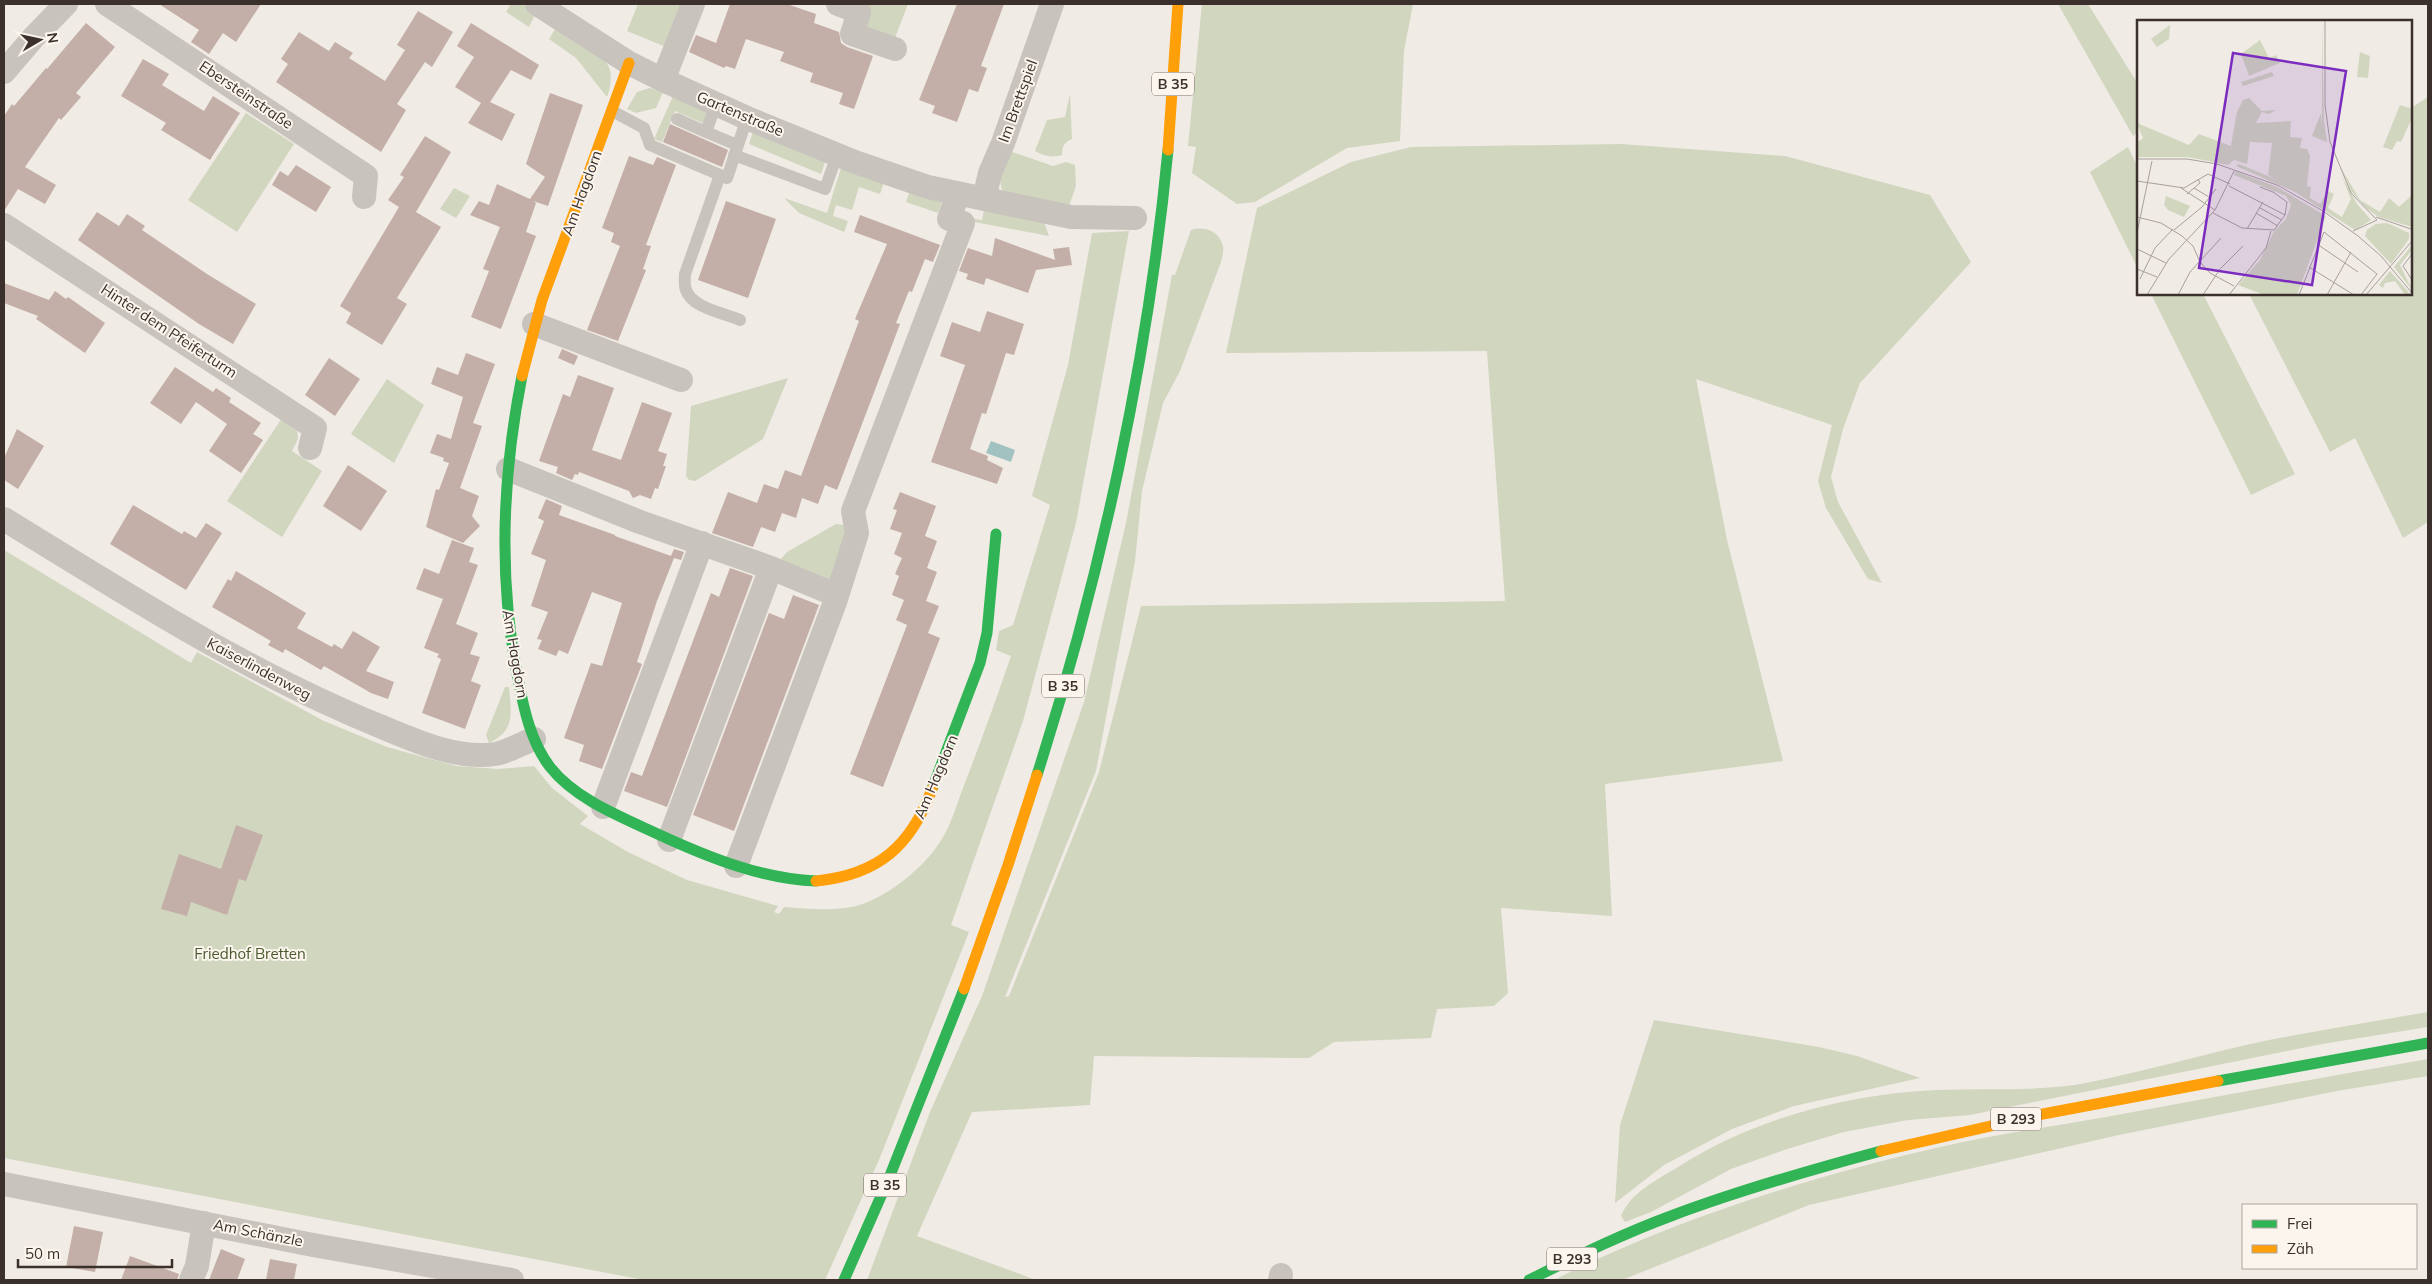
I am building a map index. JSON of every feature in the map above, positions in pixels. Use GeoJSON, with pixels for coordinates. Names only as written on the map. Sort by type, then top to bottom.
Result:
{"type":"FeatureCollection","features":[{"type":"Feature","properties":{"kind":"main road","name":"B 35"},"geometry":{"type":"LineString","coordinates":[[844,1280],[926,1090],[992,915],[1054,721],[1108,517],[1146,330],[1155,268],[1167,165],[1178,4]]}},
{"type":"Feature","properties":{"kind":"main road","name":"Am Hagdorn"},"geometry":{"type":"LineString","coordinates":[[629,63],[534,324],[515,411],[508,469],[504,577],[509,635],[522,700],[534,739],[549,766],[569,787],[602,807],[702,855],[736,866],[793,880],[828,881],[855,874],[876,864],[894,852],[911,833],[922,816],[980,663],[987,633],[996,534]]}},
{"type":"Feature","properties":{"kind":"main road","name":"B 293"},"geometry":{"type":"LineString","coordinates":[[1529,1280],[1616,1239],[1724,1197],[1872,1152],[2025,1117],[2428,1043]]}},
{"type":"Feature","properties":{"kind":"street"},"geometry":{"type":"LineString","coordinates":[[4,72],[66,4]]}},
{"type":"Feature","properties":{"kind":"street","name":"Ebersteinstraße"},"geometry":{"type":"LineString","coordinates":[[107,4],[366,176],[364,197]]}},
{"type":"Feature","properties":{"kind":"street","name":"Gartenstraße"},"geometry":{"type":"LineString","coordinates":[[537,4],[629,63],[747,118],[837,155],[928,186],[984,199],[1071,217],[1135,218]]}},
{"type":"Feature","properties":{"kind":"street"},"geometry":{"type":"LineString","coordinates":[[663,80],[693,4]]}},
{"type":"Feature","properties":{"kind":"street"},"geometry":{"type":"LineString","coordinates":[[838,4],[859,12],[852,34],[896,49]]}},
{"type":"Feature","properties":{"kind":"street","name":"Im Brettspiel"},"geometry":{"type":"LineString","coordinates":[[984,199],[990,173],[1003,143],[1052,4]]}},
{"type":"Feature","properties":{"kind":"street"},"geometry":{"type":"LineString","coordinates":[[736,866],[836,595],[856,533],[853,511],[962,223],[949,219],[958,193]]}},
{"type":"Feature","properties":{"kind":"street","name":"Hinter dem Pfeiferturm"},"geometry":{"type":"LineString","coordinates":[[4,224],[315,428],[310,448]]}},
{"type":"Feature","properties":{"kind":"street"},"geometry":{"type":"LineString","coordinates":[[534,324],[681,380]]}},
{"type":"Feature","properties":{"kind":"street"},"geometry":{"type":"LineString","coordinates":[[508,469],[640,522],[771,568],[836,595]]}},
{"type":"Feature","properties":{"kind":"street","name":"Kaiserlindenweg"},"geometry":{"type":"LineString","coordinates":[[4,519],[182,629],[331,707],[408,737],[457,752],[496,754],[534,739]]}},
{"type":"Feature","properties":{"kind":"street"},"geometry":{"type":"LineString","coordinates":[[602,807],[702,543]]}},
{"type":"Feature","properties":{"kind":"street"},"geometry":{"type":"LineString","coordinates":[[669,840],[771,568]]}},
{"type":"Feature","properties":{"kind":"street","name":"Am Schänzle"},"geometry":{"type":"LineString","coordinates":[[4,1184],[204,1222],[464,1276],[512,1280]]}},
{"type":"Feature","properties":{"kind":"street"},"geometry":{"type":"LineString","coordinates":[[191,1280],[197,1266],[204,1222]]}},
{"type":"Feature","properties":{"kind":"lane"},"geometry":{"type":"LineString","coordinates":[[706,132],[716,104]]}},
{"type":"Feature","properties":{"kind":"lane"},"geometry":{"type":"LineString","coordinates":[[612,111],[644,128],[650,145],[727,178],[747,118]]}},
{"type":"Feature","properties":{"kind":"lane"},"geometry":{"type":"LineString","coordinates":[[677,119],[706,132],[736,150],[825,189],[837,155]]}},
{"type":"Feature","properties":{"kind":"lane"},"geometry":{"type":"LineString","coordinates":[[720,175],[685,274],[685,289],[691,298],[701,305],[740,320]]}},
{"type":"Feature","properties":{"kind":"green space"},"geometry":{"type":"Polygon","coordinates":[[[511,4],[522,4],[536,13],[529,27],[506,12],[511,4]]]}},
{"type":"Feature","properties":{"kind":"green space"},"geometry":{"type":"Polygon","coordinates":[[[638,4],[688,4],[671,49],[627,31],[638,4]]]}},
{"type":"Feature","properties":{"kind":"green space"},"geometry":{"type":"Polygon","coordinates":[[[867,4],[908,4],[893,43],[858,30],[867,4]]]}},
{"type":"Feature","properties":{"kind":"green space"},"geometry":{"type":"Polygon","coordinates":[[[1202,4],[1413,4],[1404,51],[1400,141],[1347,148],[1255,202],[1237,204],[1192,173],[1196,147],[1188,146],[1202,4]]]}},
{"type":"Feature","properties":{"kind":"green space"},"geometry":{"type":"Polygon","coordinates":[[[2058,4],[2088,4],[2137,82],[2137,133],[2133,136],[2058,4]]]}},
{"type":"Feature","properties":{"kind":"green space"},"geometry":{"type":"Polygon","coordinates":[[[557,26],[595,52],[607,64],[611,77],[607,97],[576,58],[549,39],[557,26]]]}},
{"type":"Feature","properties":{"kind":"green space"},"geometry":{"type":"Polygon","coordinates":[[[650,88],[663,92],[656,108],[636,113],[627,109],[637,92],[650,88]]]}},
{"type":"Feature","properties":{"kind":"green space"},"geometry":{"type":"Polygon","coordinates":[[[1070,94],[1072,139],[1064,145],[1062,155],[1048,156],[1035,151],[1047,120],[1065,117],[1070,94]]]}},
{"type":"Feature","properties":{"kind":"green space"},"geometry":{"type":"Polygon","coordinates":[[[673,96],[709,112],[705,124],[675,111],[662,142],[654,139],[673,96]]]}},
{"type":"Feature","properties":{"kind":"green space"},"geometry":{"type":"Polygon","coordinates":[[[2428,97],[2428,522],[2403,538],[2355,438],[2330,452],[2250,295],[2412,295],[2412,107],[2428,97]]]}},
{"type":"Feature","properties":{"kind":"green space"},"geometry":{"type":"Polygon","coordinates":[[[246,113],[294,144],[237,232],[188,200],[246,113]]]}},
{"type":"Feature","properties":{"kind":"green space"},"geometry":{"type":"Polygon","coordinates":[[[753,132],[825,162],[821,174],[749,144],[753,132]]]}},
{"type":"Feature","properties":{"kind":"green space"},"geometry":{"type":"Polygon","coordinates":[[[1621,144],[1785,156],[1930,195],[1971,262],[1860,383],[1843,429],[1831,477],[1838,502],[1882,583],[1868,579],[1826,508],[1818,481],[1832,425],[1696,379],[1727,540],[1783,761],[1605,784],[1612,916],[1501,908],[1508,993],[1494,1006],[1437,1009],[1431,1038],[1334,1042],[1309,1058],[1094,1056],[1090,1105],[972,1112],[917,1236],[1036,1280],[867,1280],[930,1112],[982,996],[1084,702],[1126,523],[1172,275],[1175,275],[1191,230],[1210,230],[1218,236],[1223,246],[1222,259],[1180,371],[1163,403],[1142,491],[1135,561],[1096,771],[1005,997],[1009,996],[1099,772],[1141,606],[1505,601],[1487,351],[1226,353],[1257,208],[1351,162],[1411,147],[1621,144]]]}},
{"type":"Feature","properties":{"kind":"green space"},"geometry":{"type":"Polygon","coordinates":[[[2128,147],[2137,166],[2137,267],[2090,172],[2128,147]]]}},
{"type":"Feature","properties":{"kind":"green space"},"geometry":{"type":"Polygon","coordinates":[[[1012,152],[1053,166],[1066,162],[1075,165],[1076,186],[1069,206],[1017,196],[1002,190],[999,177],[1005,155],[1012,152]]]}},
{"type":"Feature","properties":{"kind":"green space"},"geometry":{"type":"Polygon","coordinates":[[[841,168],[884,182],[880,194],[859,187],[852,210],[836,205],[833,216],[848,221],[844,232],[799,213],[784,198],[827,213],[841,168]]]}},
{"type":"Feature","properties":{"kind":"green space"},"geometry":{"type":"Polygon","coordinates":[[[454,188],[470,196],[456,218],[440,209],[454,188]]]}},
{"type":"Feature","properties":{"kind":"green space"},"geometry":{"type":"Polygon","coordinates":[[[910,190],[942,201],[938,213],[906,202],[910,190]]]}},
{"type":"Feature","properties":{"kind":"green space"},"geometry":{"type":"Polygon","coordinates":[[[984,210],[1044,222],[1049,236],[969,221],[969,218],[982,220],[984,210]]]}},
{"type":"Feature","properties":{"kind":"green space","name":"Friedhof Bretten"},"geometry":{"type":"Polygon","coordinates":[[[1129,231],[1076,523],[1023,721],[951,925],[969,932],[879,1160],[825,1280],[644,1280],[4,1158],[4,550],[191,663],[197,652],[324,721],[387,747],[456,766],[498,769],[534,766],[552,788],[588,816],[580,824],[628,852],[687,880],[778,906],[774,912],[779,914],[784,907],[826,909],[852,907],[878,897],[916,870],[936,848],[952,819],[1011,656],[996,650],[999,631],[1013,625],[1050,505],[1032,496],[1068,365],[1092,233],[1129,231]]]}},
{"type":"Feature","properties":{"kind":"green space"},"geometry":{"type":"Polygon","coordinates":[[[2151,295],[2204,295],[2295,474],[2251,495],[2151,295]]]}},
{"type":"Feature","properties":{"kind":"green space"},"geometry":{"type":"Polygon","coordinates":[[[788,378],[763,439],[695,481],[689,480],[686,476],[691,406],[788,378]]]}},
{"type":"Feature","properties":{"kind":"green space"},"geometry":{"type":"Polygon","coordinates":[[[387,379],[424,405],[394,463],[351,434],[387,379]]]}},
{"type":"Feature","properties":{"kind":"green space"},"geometry":{"type":"Polygon","coordinates":[[[282,418],[297,429],[298,439],[292,451],[322,471],[282,537],[227,501],[282,418]]]}},
{"type":"Feature","properties":{"kind":"green space"},"geometry":{"type":"Polygon","coordinates":[[[836,524],[845,525],[850,535],[834,581],[826,585],[780,560],[787,552],[836,524]]]}},
{"type":"Feature","properties":{"kind":"green space"},"geometry":{"type":"Polygon","coordinates":[[[505,687],[509,687],[510,720],[504,732],[489,743],[486,735],[505,687]]]}},
{"type":"Feature","properties":{"kind":"green space"},"geometry":{"type":"Polygon","coordinates":[[[2428,1012],[2428,1027],[2322,1044],[1970,1115],[1908,1120],[1844,1132],[1787,1149],[1731,1169],[1651,1212],[1625,1222],[1621,1216],[1631,1200],[1645,1187],[1707,1150],[1770,1122],[1836,1103],[1903,1092],[2031,1089],[2068,1086],[2132,1073],[2269,1040],[2428,1012]]]}},
{"type":"Feature","properties":{"kind":"green space"},"geometry":{"type":"Polygon","coordinates":[[[1654,1020],[1819,1047],[1857,1056],[1920,1078],[1794,1106],[1732,1129],[1664,1165],[1615,1203],[1620,1125],[1654,1020]]]}},
{"type":"Feature","properties":{"kind":"green space"},"geometry":{"type":"Polygon","coordinates":[[[2428,1059],[2428,1076],[2337,1091],[2119,1135],[1809,1205],[1622,1280],[1554,1280],[1692,1220],[1790,1187],[1888,1160],[1999,1135],[2428,1059]]]}},
{"type":"Feature","properties":{"kind":"water"},"geometry":{"type":"Polygon","coordinates":[[[991,441],[1015,450],[1011,462],[986,453],[991,441]]]}},
{"type":"Feature","properties":{"kind":"building"},"geometry":{"type":"Polygon","coordinates":[[[159,4],[261,4],[236,42],[223,33],[209,54],[191,42],[199,30],[159,4]]]}},
{"type":"Feature","properties":{"kind":"building"},"geometry":{"type":"Polygon","coordinates":[[[730,4],[787,4],[816,14],[814,23],[839,32],[841,43],[873,56],[854,109],[839,104],[843,93],[810,82],[813,73],[780,61],[784,52],[746,39],[735,69],[726,66],[724,68],[689,52],[696,35],[716,43],[730,4]]]}},
{"type":"Feature","properties":{"kind":"building"},"geometry":{"type":"Polygon","coordinates":[[[957,4],[1004,4],[981,66],[987,68],[978,92],[969,89],[957,122],[932,113],[935,106],[919,100],[957,4]]]}},
{"type":"Feature","properties":{"kind":"building"},"geometry":{"type":"Polygon","coordinates":[[[418,11],[453,32],[432,67],[425,62],[397,104],[406,110],[381,152],[276,82],[288,64],[281,59],[299,32],[329,51],[335,42],[353,53],[349,58],[385,81],[405,50],[397,45],[418,11]]]}},
{"type":"Feature","properties":{"kind":"building"},"geometry":{"type":"Polygon","coordinates":[[[86,23],[115,47],[76,93],[81,97],[61,120],[59,118],[25,167],[56,185],[45,204],[18,189],[4,211],[4,116],[12,104],[14,106],[86,23]]]}},
{"type":"Feature","properties":{"kind":"building"},"geometry":{"type":"Polygon","coordinates":[[[471,23],[539,65],[531,80],[511,70],[490,102],[515,114],[502,141],[468,123],[481,103],[455,87],[474,57],[457,46],[471,23]]]}},
{"type":"Feature","properties":{"kind":"building"},"geometry":{"type":"Polygon","coordinates":[[[143,59],[169,74],[162,85],[204,111],[213,96],[240,113],[210,160],[161,130],[166,123],[121,96],[143,59]]]}},
{"type":"Feature","properties":{"kind":"building"},"geometry":{"type":"Polygon","coordinates":[[[550,93],[583,105],[548,206],[533,201],[536,203],[526,232],[536,236],[501,329],[471,317],[489,271],[483,269],[500,227],[470,215],[479,201],[489,205],[497,184],[530,199],[545,177],[526,164],[550,93]]]}},
{"type":"Feature","properties":{"kind":"building"},"geometry":{"type":"Polygon","coordinates":[[[670,124],[728,150],[722,167],[663,142],[670,124]]]}},
{"type":"Feature","properties":{"kind":"building"},"geometry":{"type":"Polygon","coordinates":[[[425,136],[451,152],[416,212],[441,227],[397,298],[407,304],[382,345],[346,323],[351,313],[340,306],[399,207],[388,200],[404,177],[400,175],[425,136]]]}},
{"type":"Feature","properties":{"kind":"building"},"geometry":{"type":"Polygon","coordinates":[[[629,156],[653,165],[657,157],[676,165],[646,245],[651,246],[643,269],[646,270],[618,341],[587,330],[620,246],[611,242],[614,233],[602,228],[629,156]]]}},
{"type":"Feature","properties":{"kind":"building"},"geometry":{"type":"Polygon","coordinates":[[[296,165],[331,187],[316,212],[272,185],[280,171],[288,176],[296,165]]]}},
{"type":"Feature","properties":{"kind":"building"},"geometry":{"type":"Polygon","coordinates":[[[726,201],[776,219],[748,298],[698,280],[726,201]]]}},
{"type":"Feature","properties":{"kind":"building"},"geometry":{"type":"Polygon","coordinates":[[[97,212],[119,226],[127,214],[145,226],[142,230],[207,274],[256,304],[233,344],[199,324],[78,240],[97,212]]]}},
{"type":"Feature","properties":{"kind":"building"},"geometry":{"type":"Polygon","coordinates":[[[860,215],[940,245],[933,262],[925,259],[912,292],[909,291],[896,323],[900,324],[837,490],[825,485],[818,504],[802,498],[796,518],[782,513],[775,532],[761,527],[753,547],[712,533],[728,492],[757,503],[764,484],[778,489],[785,470],[801,476],[859,321],[855,319],[887,244],[854,232],[860,215]]]}},
{"type":"Feature","properties":{"kind":"building"},"geometry":{"type":"Polygon","coordinates":[[[995,238],[1055,260],[1053,249],[1069,247],[1072,265],[1036,270],[1028,293],[986,278],[984,285],[966,279],[968,274],[959,271],[968,248],[992,256],[995,238]]]}},
{"type":"Feature","properties":{"kind":"building"},"geometry":{"type":"Polygon","coordinates":[[[4,283],[49,300],[55,291],[66,299],[68,297],[105,323],[85,353],[36,319],[38,316],[4,303],[4,283]]]}},
{"type":"Feature","properties":{"kind":"building"},"geometry":{"type":"Polygon","coordinates":[[[987,311],[1024,324],[1014,355],[1006,353],[986,414],[982,413],[970,449],[988,456],[987,460],[1003,468],[997,484],[931,462],[965,365],[940,356],[952,322],[980,332],[987,311]]]}},
{"type":"Feature","properties":{"kind":"building"},"geometry":{"type":"Polygon","coordinates":[[[562,349],[578,356],[574,365],[558,358],[562,349]]]}},
{"type":"Feature","properties":{"kind":"building"},"geometry":{"type":"Polygon","coordinates":[[[466,353],[495,364],[473,423],[482,426],[460,488],[479,496],[472,516],[480,526],[463,543],[426,527],[436,489],[439,490],[449,463],[443,461],[444,458],[430,453],[437,434],[451,439],[463,397],[431,384],[437,367],[458,375],[466,353]]]}},
{"type":"Feature","properties":{"kind":"building"},"geometry":{"type":"Polygon","coordinates":[[[329,358],[360,379],[335,416],[305,395],[329,358]]]}},
{"type":"Feature","properties":{"kind":"building"},"geometry":{"type":"Polygon","coordinates":[[[175,367],[213,392],[216,388],[231,398],[229,402],[261,423],[253,434],[263,440],[241,473],[209,451],[227,424],[196,402],[181,424],[150,403],[175,367]]]}},
{"type":"Feature","properties":{"kind":"building"},"geometry":{"type":"Polygon","coordinates":[[[578,375],[614,388],[592,450],[621,460],[642,402],[672,413],[658,451],[667,454],[663,466],[666,466],[658,489],[655,488],[651,499],[640,495],[633,498],[629,491],[579,472],[578,475],[575,474],[572,480],[556,473],[558,467],[539,461],[563,394],[570,397],[578,375]]]}},
{"type":"Feature","properties":{"kind":"building"},"geometry":{"type":"Polygon","coordinates":[[[17,429],[44,446],[18,489],[4,480],[4,458],[17,429]]]}},
{"type":"Feature","properties":{"kind":"building"},"geometry":{"type":"Polygon","coordinates":[[[348,465],[387,491],[361,531],[323,506],[348,465]]]}},
{"type":"Feature","properties":{"kind":"building"},"geometry":{"type":"Polygon","coordinates":[[[900,492],[936,506],[925,536],[937,541],[927,568],[937,572],[926,601],[939,606],[928,633],[940,638],[883,787],[850,774],[907,625],[896,620],[904,600],[892,595],[899,576],[895,574],[902,558],[894,554],[902,533],[890,529],[897,510],[893,509],[900,492]]]}},
{"type":"Feature","properties":{"kind":"building"},"geometry":{"type":"Polygon","coordinates":[[[546,499],[562,506],[559,515],[671,556],[674,549],[684,552],[681,560],[674,558],[657,601],[637,662],[642,664],[602,769],[579,761],[584,745],[564,738],[591,663],[602,666],[622,603],[592,592],[568,654],[559,650],[556,656],[538,649],[542,640],[537,639],[548,612],[531,606],[546,560],[531,554],[544,521],[538,518],[546,499]]]}},
{"type":"Feature","properties":{"kind":"building"},"geometry":{"type":"Polygon","coordinates":[[[133,505],[182,534],[184,531],[196,538],[206,523],[222,533],[186,590],[110,544],[133,505]]]}},
{"type":"Feature","properties":{"kind":"building"},"geometry":{"type":"Polygon","coordinates":[[[452,540],[474,548],[469,562],[478,565],[456,624],[478,633],[470,654],[480,657],[471,681],[481,685],[465,729],[422,713],[441,659],[437,657],[439,654],[424,648],[443,599],[416,589],[424,568],[439,574],[452,540]]]}},
{"type":"Feature","properties":{"kind":"building"},"geometry":{"type":"Polygon","coordinates":[[[730,568],[753,576],[667,807],[624,791],[631,772],[642,776],[711,593],[719,597],[730,568]]]}},
{"type":"Feature","properties":{"kind":"building"},"geometry":{"type":"Polygon","coordinates":[[[236,571],[306,613],[297,628],[332,647],[334,644],[342,649],[353,631],[380,647],[366,671],[394,682],[388,699],[371,693],[324,666],[321,670],[285,649],[283,653],[268,645],[271,641],[212,607],[228,579],[231,581],[236,571]]]}},
{"type":"Feature","properties":{"kind":"building"},"geometry":{"type":"Polygon","coordinates":[[[793,595],[819,605],[734,831],[693,815],[769,613],[784,619],[793,595]]]}},
{"type":"Feature","properties":{"kind":"building"},"geometry":{"type":"Polygon","coordinates":[[[236,825],[263,835],[246,881],[239,879],[227,915],[191,902],[187,916],[161,909],[179,854],[221,869],[236,825]]]}},
{"type":"Feature","properties":{"kind":"building"},"geometry":{"type":"Polygon","coordinates":[[[74,1226],[103,1232],[95,1272],[66,1267],[74,1226]]]}},
{"type":"Feature","properties":{"kind":"building"},"geometry":{"type":"Polygon","coordinates":[[[221,1249],[245,1259],[237,1280],[209,1280],[221,1249]]]}},
{"type":"Feature","properties":{"kind":"building"},"geometry":{"type":"Polygon","coordinates":[[[130,1256],[179,1274],[177,1280],[121,1280],[130,1256]]]}},
{"type":"Feature","properties":{"kind":"building"},"geometry":{"type":"Polygon","coordinates":[[[270,1259],[297,1264],[294,1280],[266,1280],[270,1259]]]}},
{"type":"Feature","properties":{"kind":"traffic: fast"},"geometry":{"type":"LineString","coordinates":[[1037,775],[1082,622],[1119,466],[1148,308],[1168,150]]}},
{"type":"Feature","properties":{"kind":"traffic: fast"},"geometry":{"type":"LineString","coordinates":[[522,376],[515,414],[507,490],[505,528],[507,603],[520,691],[529,725],[543,757],[561,779],[587,799],[662,836],[699,852],[757,872],[816,881]]}},
{"type":"Feature","properties":{"kind":"traffic: fast"},"geometry":{"type":"LineString","coordinates":[[932,789],[980,663],[987,633],[996,534]]}},
{"type":"Feature","properties":{"kind":"traffic: fast"},"geometry":{"type":"LineString","coordinates":[[844,1280],[889,1178],[964,989]]}},
{"type":"Feature","properties":{"kind":"traffic: fast"},"geometry":{"type":"LineString","coordinates":[[2218,1081],[2428,1043]]}},
{"type":"Feature","properties":{"kind":"traffic: fast"},"geometry":{"type":"LineString","coordinates":[[1529,1280],[1617,1238],[1671,1216],[1775,1181],[1881,1151]]}},
{"type":"Feature","properties":{"kind":"traffic: slow"},"geometry":{"type":"LineString","coordinates":[[1168,150],[1178,4]]}},
{"type":"Feature","properties":{"kind":"traffic: slow"},"geometry":{"type":"LineString","coordinates":[[522,376],[542,300],[629,63]]}},
{"type":"Feature","properties":{"kind":"traffic: slow"},"geometry":{"type":"LineString","coordinates":[[964,989],[1008,865],[1037,775]]}},
{"type":"Feature","properties":{"kind":"traffic: slow"},"geometry":{"type":"LineString","coordinates":[[816,881],[838,878],[857,872],[889,854],[914,827],[932,789]]}},
{"type":"Feature","properties":{"kind":"traffic: slow"},"geometry":{"type":"LineString","coordinates":[[1881,1151],[2043,1114],[2218,1081]]}}]}
